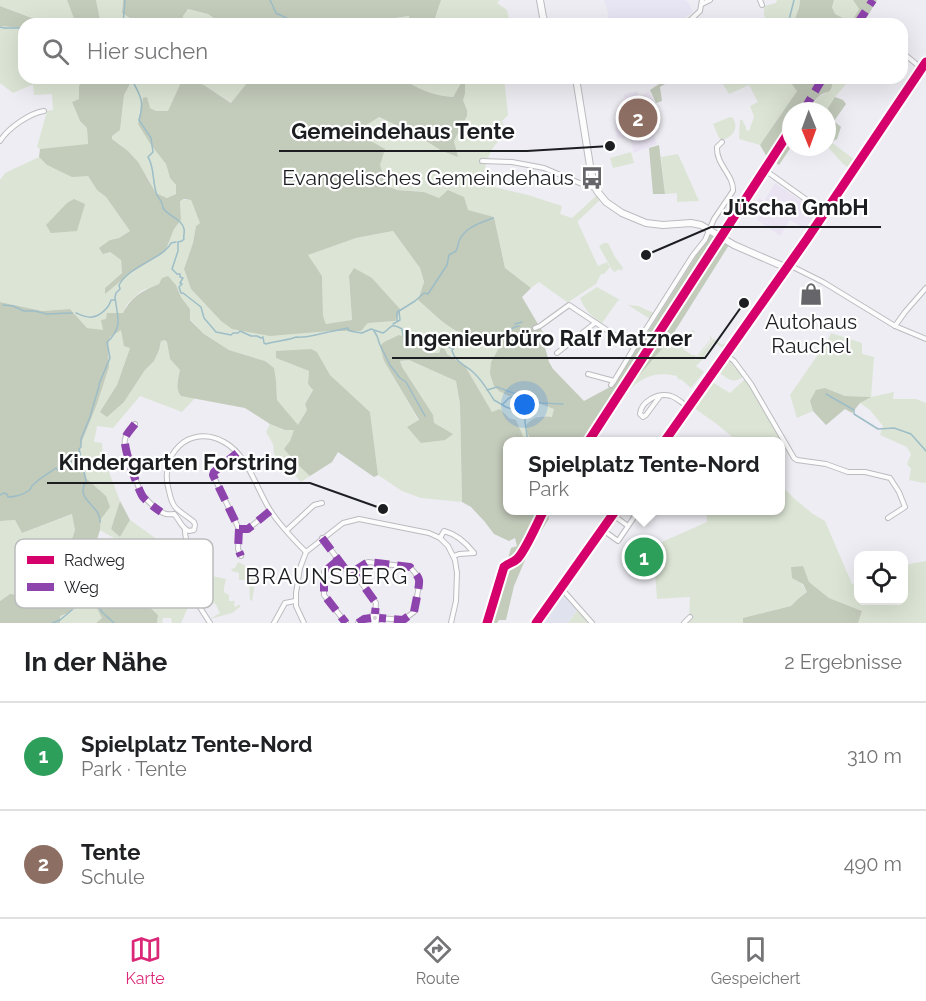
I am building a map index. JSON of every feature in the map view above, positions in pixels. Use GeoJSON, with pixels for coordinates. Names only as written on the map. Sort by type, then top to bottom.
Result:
{"type":"FeatureCollection","features":[{"type":"Feature","properties":{"kind":"main road"},"geometry":{"type":"LineString","coordinates":[[667,437],[825,213],[924,65]]}},
{"type":"Feature","properties":{"kind":"main road"},"geometry":{"type":"LineString","coordinates":[[536,623],[613,515]]}},
{"type":"Feature","properties":{"kind":"street"},"geometry":{"type":"LineString","coordinates":[[540,0],[544,18]]}},
{"type":"Feature","properties":{"kind":"street"},"geometry":{"type":"LineString","coordinates":[[692,18],[699,12],[702,2],[710,0]]}},
{"type":"Feature","properties":{"kind":"street"},"geometry":{"type":"LineString","coordinates":[[908,56],[924,65]]}},
{"type":"Feature","properties":{"kind":"street"},"geometry":{"type":"LineString","coordinates":[[577,84],[591,172],[601,197],[612,207],[642,222],[657,225],[691,223],[711,230],[731,243],[773,263],[778,269],[786,268],[823,282],[895,326],[926,339]]}},
{"type":"Feature","properties":{"kind":"street"},"geometry":{"type":"LineString","coordinates":[[1,138],[21,121],[39,111],[44,111]]}},
{"type":"Feature","properties":{"kind":"street"},"geometry":{"type":"LineString","coordinates":[[588,374],[613,383],[693,255],[705,240],[714,219],[732,194],[734,188],[718,156],[717,147],[722,142]]}},
{"type":"Feature","properties":{"kind":"street"},"geometry":{"type":"LineString","coordinates":[[482,161],[512,162],[544,168],[596,188]]}},
{"type":"Feature","properties":{"kind":"street"},"geometry":{"type":"LineString","coordinates":[[769,173],[825,213]]}},
{"type":"Feature","properties":{"kind":"street"},"geometry":{"type":"LineString","coordinates":[[895,326],[904,312],[926,288]]}},
{"type":"Feature","properties":{"kind":"street"},"geometry":{"type":"LineString","coordinates":[[535,328],[569,305],[634,348]]}},
{"type":"Feature","properties":{"kind":"street"},"geometry":{"type":"LineString","coordinates":[[557,352],[595,323]]}},
{"type":"Feature","properties":{"kind":"street"},"geometry":{"type":"LineString","coordinates":[[725,355],[734,361],[751,384],[782,437]]}},
{"type":"Feature","properties":{"kind":"street"},"geometry":{"type":"LineString","coordinates":[[660,396],[643,417],[640,411],[653,397],[660,396],[669,395],[688,407]]}},
{"type":"Feature","properties":{"kind":"street"},"geometry":{"type":"LineString","coordinates":[[135,424],[124,440],[140,493],[145,500],[161,512],[174,514],[179,518],[185,530],[186,539]]}},
{"type":"Feature","properties":{"kind":"street"},"geometry":{"type":"LineString","coordinates":[[174,514],[175,507],[168,489],[166,473],[170,458],[178,446],[194,438],[206,437],[225,442],[237,453],[248,469],[270,510],[306,552]]}},
{"type":"Feature","properties":{"kind":"street"},"geometry":{"type":"LineString","coordinates":[[785,443],[797,460],[826,464],[848,472],[865,472],[890,478],[905,507],[888,518]]}},
{"type":"Feature","properties":{"kind":"street"},"geometry":{"type":"LineString","coordinates":[[237,453],[213,475],[239,529],[238,549],[241,556]]}},
{"type":"Feature","properties":{"kind":"street"},"geometry":{"type":"LineString","coordinates":[[287,530],[314,505],[322,503]]}},
{"type":"Feature","properties":{"kind":"street"},"geometry":{"type":"LineString","coordinates":[[175,507],[195,523],[193,531],[185,530]]}},
{"type":"Feature","properties":{"kind":"street"},"geometry":{"type":"LineString","coordinates":[[239,529],[248,529],[270,510]]}},
{"type":"Feature","properties":{"kind":"street"},"geometry":{"type":"LineString","coordinates":[[616,515],[628,526]]}},
{"type":"Feature","properties":{"kind":"street"},"geometry":{"type":"LineString","coordinates":[[608,533],[618,540],[636,515]]}},
{"type":"Feature","properties":{"kind":"street"},"geometry":{"type":"LineString","coordinates":[[304,623],[295,601],[298,577],[306,552],[343,523],[358,519],[435,535],[448,546],[454,556],[457,573],[454,614],[451,623]]}},
{"type":"Feature","properties":{"kind":"street"},"geometry":{"type":"LineString","coordinates":[[440,538],[444,531],[450,532],[470,547],[474,553],[454,556]]}},
{"type":"Feature","properties":{"kind":"street"},"geometry":{"type":"LineString","coordinates":[[322,538],[346,570],[354,571],[368,562],[385,563],[410,567],[419,578],[414,612],[403,620],[372,615],[371,618],[358,623]]}},
{"type":"Feature","properties":{"kind":"street"},"geometry":{"type":"LineString","coordinates":[[338,560],[324,572],[324,595],[346,623]]}},
{"type":"Feature","properties":{"kind":"street"},"geometry":{"type":"LineString","coordinates":[[354,571],[376,603],[378,621],[375,623],[371,618]]}},
{"type":"Feature","properties":{"kind":"street"},"geometry":{"type":"LineString","coordinates":[[561,588],[592,623]]}},
{"type":"Feature","properties":{"kind":"street"},"geometry":{"type":"LineString","coordinates":[[274,623],[285,603],[295,601]]}},
{"type":"Feature","properties":{"kind":"street"},"geometry":{"type":"LineString","coordinates":[[200,608],[210,623]]}},
{"type":"Feature","properties":{"kind":"street"},"geometry":{"type":"LineString","coordinates":[[684,623],[690,617]]}},
{"type":"Feature","properties":{"kind":"shaded area"},"geometry":{"type":"Polygon","coordinates":[[[604,0],[685,0],[689,3],[692,12],[684,18],[608,18],[604,0]]]}},
{"type":"Feature","properties":{"kind":"shaded area"},"geometry":{"type":"Polygon","coordinates":[[[637,91],[640,98],[649,91],[658,110],[646,113],[657,144],[634,153],[630,138],[617,138],[615,127],[628,124],[624,94],[637,91]]]}},
{"type":"Feature","properties":{"kind":"shaded area"},"geometry":{"type":"Polygon","coordinates":[[[775,183],[817,212],[806,230],[790,220],[780,236],[757,220],[764,209],[756,203],[759,198],[764,201],[775,183]]]}},
{"type":"Feature","properties":{"kind":"shaded area"},"geometry":{"type":"Polygon","coordinates":[[[563,593],[577,610],[568,623],[542,623],[563,593]]]}},
{"type":"Feature","properties":{"kind":"green space"},"geometry":{"type":"Polygon","coordinates":[[[0,0],[67,0],[74,18],[32,18],[0,6],[0,0]]]}},
{"type":"Feature","properties":{"kind":"green space"},"geometry":{"type":"Polygon","coordinates":[[[67,0],[96,0],[100,18],[74,18],[67,0]]]}},
{"type":"Feature","properties":{"kind":"green space"},"geometry":{"type":"Polygon","coordinates":[[[96,0],[123,0],[122,13],[130,18],[100,18],[96,0]]]}},
{"type":"Feature","properties":{"kind":"green space"},"geometry":{"type":"Polygon","coordinates":[[[123,0],[441,0],[435,18],[409,18],[409,16],[396,18],[214,18],[208,14],[188,9],[183,18],[130,18],[122,13],[123,0]]]}},
{"type":"Feature","properties":{"kind":"green space"},"geometry":{"type":"Polygon","coordinates":[[[441,0],[500,0],[497,3],[507,10],[509,18],[435,18],[441,0]]]}},
{"type":"Feature","properties":{"kind":"green space"},"geometry":{"type":"Polygon","coordinates":[[[777,0],[800,0],[795,18],[765,18],[764,6],[776,3],[777,0]]]}},
{"type":"Feature","properties":{"kind":"green space"},"geometry":{"type":"Polygon","coordinates":[[[800,0],[834,0],[832,7],[835,14],[843,18],[795,18],[800,0]]]}},
{"type":"Feature","properties":{"kind":"green space"},"geometry":{"type":"Polygon","coordinates":[[[834,0],[853,0],[859,9],[854,18],[843,18],[835,14],[832,7],[834,0]]]}},
{"type":"Feature","properties":{"kind":"green space"},"geometry":{"type":"Polygon","coordinates":[[[853,0],[877,0],[866,18],[854,18],[859,9],[853,0]]]}},
{"type":"Feature","properties":{"kind":"green space"},"geometry":{"type":"Polygon","coordinates":[[[0,6],[32,18],[18,18],[18,28],[0,26],[0,6]]]}},
{"type":"Feature","properties":{"kind":"green space"},"geometry":{"type":"Polygon","coordinates":[[[188,9],[208,14],[214,18],[183,18],[188,9]]]}},
{"type":"Feature","properties":{"kind":"green space"},"geometry":{"type":"Polygon","coordinates":[[[0,26],[18,28],[18,84],[80,84],[79,99],[72,102],[80,121],[87,128],[88,145],[40,149],[37,147],[47,111],[53,110],[52,94],[34,95],[33,85],[13,93],[0,83],[0,26]]]}},
{"type":"Feature","properties":{"kind":"green space"},"geometry":{"type":"Polygon","coordinates":[[[80,84],[130,84],[124,95],[120,130],[112,136],[112,139],[138,162],[156,193],[167,198],[176,194],[176,185],[170,178],[166,164],[138,124],[143,98],[147,97],[150,108],[156,111],[168,111],[180,84],[204,85],[231,103],[246,84],[411,84],[425,91],[453,97],[461,84],[465,84],[463,100],[467,116],[454,141],[458,157],[442,151],[418,136],[379,117],[365,126],[363,131],[369,140],[385,149],[380,165],[387,186],[397,190],[424,192],[439,198],[448,190],[464,197],[468,210],[494,217],[505,268],[531,288],[522,297],[545,336],[543,340],[549,362],[584,401],[610,387],[617,380],[710,234],[729,245],[668,342],[624,393],[593,437],[529,437],[525,427],[537,418],[552,417],[554,409],[521,397],[509,396],[494,386],[490,374],[491,362],[500,346],[496,335],[472,336],[456,331],[418,300],[424,282],[420,268],[393,231],[356,238],[308,255],[322,276],[323,316],[326,324],[352,320],[349,276],[354,268],[372,278],[401,310],[395,321],[368,323],[361,331],[270,336],[232,329],[221,321],[191,289],[184,269],[196,226],[200,223],[191,200],[180,201],[181,220],[174,229],[165,252],[129,274],[105,294],[105,288],[122,273],[121,260],[110,252],[103,254],[99,248],[130,231],[88,176],[72,177],[47,165],[39,157],[40,149],[88,144],[87,128],[80,121],[72,102],[79,99],[80,84]]]}},
{"type":"Feature","properties":{"kind":"green space"},"geometry":{"type":"Polygon","coordinates":[[[130,84],[246,84],[232,103],[204,85],[168,111],[156,111],[149,108],[147,97],[151,145],[166,164],[170,178],[176,185],[176,194],[167,198],[156,193],[128,151],[112,139],[112,136],[120,129],[124,95],[130,84]]]}},
{"type":"Feature","properties":{"kind":"green space"},"geometry":{"type":"Polygon","coordinates":[[[411,84],[461,84],[453,97],[425,91],[411,84]]]}},
{"type":"Feature","properties":{"kind":"green space"},"geometry":{"type":"Polygon","coordinates":[[[465,84],[505,84],[508,115],[502,121],[504,127],[508,126],[510,133],[493,148],[481,184],[562,206],[560,214],[572,218],[597,195],[600,200],[578,223],[598,266],[607,262],[610,267],[604,274],[601,274],[596,284],[567,303],[539,282],[531,288],[505,268],[494,217],[467,210],[424,192],[397,190],[387,186],[369,140],[363,131],[365,126],[378,117],[458,157],[454,141],[467,116],[463,100],[465,84]]]}},
{"type":"Feature","properties":{"kind":"green space"},"geometry":{"type":"Polygon","coordinates":[[[659,84],[665,84],[660,87],[662,101],[656,103],[650,90],[659,84]]]}},
{"type":"Feature","properties":{"kind":"green space"},"geometry":{"type":"Polygon","coordinates":[[[723,84],[792,84],[797,91],[789,102],[782,102],[782,113],[760,145],[739,139],[740,120],[749,131],[754,117],[750,106],[758,102],[749,85],[729,94],[723,84]]]}},
{"type":"Feature","properties":{"kind":"green space"},"geometry":{"type":"Polygon","coordinates":[[[792,84],[832,84],[830,90],[821,94],[814,102],[789,102],[797,91],[792,84]]]}},
{"type":"Feature","properties":{"kind":"green space"},"geometry":{"type":"Polygon","coordinates":[[[831,84],[846,84],[832,102],[815,102],[818,97],[828,92],[831,84]]]}},
{"type":"Feature","properties":{"kind":"green space"},"geometry":{"type":"Polygon","coordinates":[[[835,97],[846,104],[836,118],[836,102],[832,102],[835,97]]]}},
{"type":"Feature","properties":{"kind":"green space"},"geometry":{"type":"Polygon","coordinates":[[[782,113],[782,156],[785,156],[779,165],[767,157],[760,145],[782,113]]]}},
{"type":"Feature","properties":{"kind":"green space"},"geometry":{"type":"Polygon","coordinates":[[[730,117],[735,122],[735,129],[732,135],[722,140],[713,124],[730,117]]]}},
{"type":"Feature","properties":{"kind":"green space"},"geometry":{"type":"Polygon","coordinates":[[[836,123],[841,127],[836,140],[836,123]]]}},
{"type":"Feature","properties":{"kind":"green space"},"geometry":{"type":"Polygon","coordinates":[[[659,145],[665,194],[653,194],[649,148],[659,145]]]}},
{"type":"Feature","properties":{"kind":"green space"},"geometry":{"type":"Polygon","coordinates":[[[836,146],[855,160],[849,168],[836,156],[836,146]]]}},
{"type":"Feature","properties":{"kind":"green space"},"geometry":{"type":"Polygon","coordinates":[[[631,152],[634,163],[613,168],[610,158],[631,152]]]}},
{"type":"Feature","properties":{"kind":"green space"},"geometry":{"type":"Polygon","coordinates":[[[678,154],[699,201],[677,202],[677,193],[665,194],[661,157],[678,154]]]}},
{"type":"Feature","properties":{"kind":"green space"},"geometry":{"type":"Polygon","coordinates":[[[39,157],[47,165],[56,169],[88,176],[97,190],[106,197],[130,231],[119,238],[110,240],[110,252],[121,260],[122,273],[105,288],[105,293],[129,274],[165,252],[174,229],[181,220],[180,200],[191,200],[200,223],[196,226],[184,269],[191,289],[221,321],[329,331],[360,331],[368,323],[395,321],[401,310],[372,278],[349,277],[352,321],[326,324],[323,316],[322,276],[307,255],[356,238],[393,231],[420,268],[424,282],[418,300],[456,331],[472,336],[496,335],[500,346],[491,362],[509,396],[521,397],[554,409],[553,417],[539,416],[525,427],[529,437],[523,437],[516,420],[492,412],[465,366],[447,354],[441,344],[439,353],[431,353],[400,335],[391,339],[384,361],[419,421],[407,428],[434,423],[400,361],[409,360],[456,381],[460,404],[462,502],[421,498],[402,491],[378,475],[370,412],[330,375],[317,352],[276,358],[309,371],[308,384],[313,389],[305,404],[307,410],[298,426],[277,400],[276,381],[265,361],[229,350],[204,334],[190,319],[190,309],[176,285],[159,284],[141,291],[104,331],[87,328],[70,309],[42,311],[0,302],[0,180],[5,173],[39,157]]]}},
{"type":"Feature","properties":{"kind":"green space"},"geometry":{"type":"Polygon","coordinates":[[[74,199],[85,204],[77,231],[51,233],[46,225],[67,203],[74,199]]]}},
{"type":"Feature","properties":{"kind":"green space"},"geometry":{"type":"Polygon","coordinates":[[[608,243],[623,268],[621,271],[612,270],[599,246],[608,243]]]}},
{"type":"Feature","properties":{"kind":"green space"},"geometry":{"type":"Polygon","coordinates":[[[168,276],[176,285],[190,309],[190,320],[204,334],[229,350],[265,361],[274,368],[277,400],[298,425],[307,410],[305,404],[313,390],[308,384],[309,371],[276,358],[276,351],[311,349],[317,352],[330,375],[370,412],[378,475],[374,477],[338,452],[332,462],[310,476],[284,449],[294,430],[285,430],[270,424],[245,408],[181,396],[178,387],[180,370],[170,359],[165,340],[161,341],[154,361],[145,370],[124,402],[107,417],[100,412],[117,385],[130,348],[124,346],[121,330],[110,337],[109,367],[80,446],[87,479],[106,496],[110,507],[101,519],[97,539],[72,539],[75,530],[72,514],[22,533],[15,520],[0,521],[0,302],[42,311],[70,309],[87,328],[103,330],[101,320],[106,319],[107,313],[123,313],[130,302],[147,289],[159,284],[162,278],[168,276]]]}},
{"type":"Feature","properties":{"kind":"green space"},"geometry":{"type":"Polygon","coordinates":[[[597,287],[619,299],[602,323],[589,312],[580,298],[597,287]]]}},
{"type":"Feature","properties":{"kind":"green space"},"geometry":{"type":"Polygon","coordinates":[[[624,302],[629,305],[654,313],[650,319],[624,302]]]}},
{"type":"Feature","properties":{"kind":"green space"},"geometry":{"type":"Polygon","coordinates":[[[121,329],[130,348],[117,385],[101,412],[124,402],[145,370],[154,361],[161,341],[165,340],[170,359],[180,370],[177,383],[182,396],[195,398],[182,412],[140,396],[113,428],[97,426],[94,442],[102,443],[103,456],[120,501],[111,529],[120,537],[130,520],[157,539],[114,539],[100,530],[106,496],[87,479],[81,459],[80,446],[109,367],[110,337],[121,329]]]}},
{"type":"Feature","properties":{"kind":"green space"},"geometry":{"type":"Polygon","coordinates":[[[692,330],[695,331],[694,334],[691,333],[682,345],[683,349],[696,357],[710,340],[710,335],[712,339],[695,361],[716,336],[714,339],[722,345],[726,343],[723,348],[714,342],[696,366],[704,372],[691,388],[677,376],[662,374],[643,379],[624,393],[668,342],[672,334],[682,343],[692,330]]]}},
{"type":"Feature","properties":{"kind":"green space"},"geometry":{"type":"Polygon","coordinates":[[[831,333],[862,343],[862,354],[874,357],[871,397],[894,392],[893,399],[916,399],[926,403],[926,482],[909,480],[911,469],[907,464],[911,454],[907,447],[880,435],[883,426],[870,410],[860,403],[869,397],[845,396],[825,388],[810,401],[813,411],[797,418],[790,395],[817,356],[823,351],[831,333]]]}},
{"type":"Feature","properties":{"kind":"green space"},"geometry":{"type":"Polygon","coordinates":[[[399,335],[422,343],[431,353],[439,353],[442,343],[447,354],[465,366],[492,412],[500,409],[509,418],[516,420],[522,433],[523,437],[503,437],[503,515],[548,515],[549,519],[531,546],[514,586],[506,620],[489,623],[511,548],[517,546],[515,538],[509,541],[494,534],[471,507],[462,502],[460,404],[456,381],[409,360],[400,361],[433,415],[434,423],[453,434],[445,440],[421,443],[407,427],[419,420],[384,361],[380,346],[399,335]]]}},
{"type":"Feature","properties":{"kind":"green space"},"geometry":{"type":"Polygon","coordinates":[[[728,360],[744,376],[734,381],[718,372],[728,360]]]}},
{"type":"Feature","properties":{"kind":"green space"},"geometry":{"type":"Polygon","coordinates":[[[745,379],[780,437],[732,437],[694,408],[712,382],[730,393],[745,379]]]}},
{"type":"Feature","properties":{"kind":"green space"},"geometry":{"type":"Polygon","coordinates":[[[825,388],[845,396],[871,397],[860,403],[852,413],[845,409],[826,425],[813,411],[810,401],[816,390],[825,388]]]}},
{"type":"Feature","properties":{"kind":"green space"},"geometry":{"type":"Polygon","coordinates":[[[270,424],[285,430],[295,429],[290,441],[298,465],[310,476],[301,482],[274,454],[273,444],[266,432],[270,424]]]}},
{"type":"Feature","properties":{"kind":"green space"},"geometry":{"type":"Polygon","coordinates":[[[785,490],[813,514],[825,521],[852,584],[854,583],[854,605],[908,605],[908,564],[926,561],[926,623],[858,623],[862,611],[829,598],[809,582],[802,566],[791,567],[807,592],[791,606],[744,618],[743,623],[689,623],[690,597],[657,599],[653,546],[707,522],[705,515],[785,515],[785,490]]]}},
{"type":"Feature","properties":{"kind":"green space"},"geometry":{"type":"Polygon","coordinates":[[[120,501],[130,520],[120,537],[111,529],[120,501]]]}},
{"type":"Feature","properties":{"kind":"green space"},"geometry":{"type":"Polygon","coordinates":[[[73,514],[75,529],[72,539],[15,539],[15,594],[10,594],[0,601],[0,521],[15,520],[22,533],[73,514]]]}},
{"type":"Feature","properties":{"kind":"green space"},"geometry":{"type":"Polygon","coordinates":[[[238,562],[257,572],[252,601],[250,600],[249,577],[247,580],[239,580],[239,573],[231,569],[235,568],[238,562]]]}},
{"type":"Feature","properties":{"kind":"green space"},"geometry":{"type":"Polygon","coordinates":[[[803,566],[809,582],[829,598],[862,611],[858,623],[743,623],[743,618],[791,606],[807,592],[803,584],[792,578],[791,567],[803,566]]]}},
{"type":"Feature","properties":{"kind":"green space"},"geometry":{"type":"Polygon","coordinates":[[[213,576],[226,579],[224,592],[229,595],[229,601],[235,601],[234,605],[236,607],[239,604],[240,607],[232,613],[210,619],[220,613],[215,603],[213,604],[213,576]]]}},
{"type":"Feature","properties":{"kind":"green space"},"geometry":{"type":"Polygon","coordinates":[[[10,594],[15,594],[15,608],[76,608],[60,616],[60,623],[0,623],[0,601],[10,594]]]}},
{"type":"Feature","properties":{"kind":"green space"},"geometry":{"type":"Polygon","coordinates":[[[76,608],[97,608],[102,618],[96,623],[60,623],[60,616],[70,613],[76,608]]]}},
{"type":"Feature","properties":{"kind":"green space"},"geometry":{"type":"Polygon","coordinates":[[[97,608],[150,608],[158,615],[157,623],[96,623],[102,618],[97,608]]]}},
{"type":"Feature","properties":{"kind":"green space"},"geometry":{"type":"Polygon","coordinates":[[[150,608],[188,608],[181,623],[172,623],[171,618],[163,618],[162,623],[157,623],[158,615],[150,608]]]}},
{"type":"Feature","properties":{"kind":"green space"},"geometry":{"type":"Polygon","coordinates":[[[578,609],[588,623],[568,623],[578,609]]]}},
{"type":"Feature","properties":{"kind":"waterway"},"geometry":{"type":"LineString","coordinates":[[124,18],[125,0]]}},
{"type":"Feature","properties":{"kind":"waterway"},"geometry":{"type":"LineString","coordinates":[[270,0],[276,13],[286,18]]}},
{"type":"Feature","properties":{"kind":"waterway"},"geometry":{"type":"LineString","coordinates":[[790,18],[794,0]]}},
{"type":"Feature","properties":{"kind":"waterway"},"geometry":{"type":"LineString","coordinates":[[0,27],[18,28]]}},
{"type":"Feature","properties":{"kind":"waterway"},"geometry":{"type":"LineString","coordinates":[[134,84],[141,103],[139,120],[151,138],[153,152],[148,157],[152,166],[157,195],[163,208],[181,223],[184,229],[184,239],[178,242],[178,251],[172,269],[183,278],[179,287],[181,293],[201,307],[204,318],[216,332],[231,335],[240,331],[251,336],[263,337],[266,344],[348,328],[350,331],[362,333],[371,329],[383,333],[393,326],[402,329],[403,336],[433,348],[442,343],[453,349],[462,343],[473,344],[481,340],[488,341]]}},
{"type":"Feature","properties":{"kind":"waterway"},"geometry":{"type":"LineString","coordinates":[[393,324],[400,320],[399,311],[424,293],[428,294],[447,265],[449,255],[456,251],[465,232],[493,218]]}},
{"type":"Feature","properties":{"kind":"waterway"},"geometry":{"type":"LineString","coordinates":[[100,522],[97,511],[83,493],[86,481],[79,449],[99,384],[110,358],[107,342],[118,326],[116,293],[124,278],[161,253],[171,243],[176,242]]}},
{"type":"Feature","properties":{"kind":"waterway"},"geometry":{"type":"LineString","coordinates":[[76,313],[88,317],[95,316],[106,309],[111,300],[115,300]]}},
{"type":"Feature","properties":{"kind":"waterway"},"geometry":{"type":"LineString","coordinates":[[3,305],[47,314],[72,313]]}},
{"type":"Feature","properties":{"kind":"waterway"},"geometry":{"type":"LineString","coordinates":[[397,321],[398,311]]}},
{"type":"Feature","properties":{"kind":"waterway"},"geometry":{"type":"LineString","coordinates":[[515,324],[522,322]]}},
{"type":"Feature","properties":{"kind":"waterway"},"geometry":{"type":"LineString","coordinates":[[488,340],[500,339],[511,329],[519,326]]}},
{"type":"Feature","properties":{"kind":"waterway"},"geometry":{"type":"LineString","coordinates":[[374,331],[390,365],[406,382],[425,416]]}},
{"type":"Feature","properties":{"kind":"waterway"},"geometry":{"type":"LineString","coordinates":[[453,349],[456,359],[477,376],[494,400],[525,415],[527,437]]}},
{"type":"Feature","properties":{"kind":"waterway"},"geometry":{"type":"LineString","coordinates":[[487,390],[497,387],[541,403],[563,404]]}},
{"type":"Feature","properties":{"kind":"waterway"},"geometry":{"type":"LineString","coordinates":[[826,394],[854,410],[854,414],[878,429],[894,428],[911,434],[926,451]]}},
{"type":"Feature","properties":{"kind":"waterway"},"geometry":{"type":"LineString","coordinates":[[503,404],[509,398],[517,395]]}},
{"type":"Feature","properties":{"kind":"waterway"},"geometry":{"type":"LineString","coordinates":[[0,495],[4,493],[10,497],[24,494],[56,468],[58,470],[80,456]]}},
{"type":"Feature","properties":{"kind":"waterway"},"geometry":{"type":"LineString","coordinates":[[100,608],[114,623]]}},
{"type":"Feature","properties":{"kind":"waterway"},"geometry":{"type":"LineString","coordinates":[[52,623],[60,620],[72,610]]}},
{"type":"Feature","properties":{"kind":"marked path"},"geometry":{"type":"LineString","coordinates":[[861,18],[873,0]]}},
{"type":"Feature","properties":{"kind":"marked path"},"geometry":{"type":"LineString","coordinates":[[808,102],[819,84]]}},
{"type":"Feature","properties":{"kind":"marked path"},"geometry":{"type":"LineString","coordinates":[[135,424],[125,439],[128,459],[143,497],[161,512]]}},
{"type":"Feature","properties":{"kind":"marked path"},"geometry":{"type":"LineString","coordinates":[[237,453],[213,475],[239,529],[248,529],[270,511]]}},
{"type":"Feature","properties":{"kind":"marked path"},"geometry":{"type":"LineString","coordinates":[[239,529],[238,549],[241,556]]}},
{"type":"Feature","properties":{"kind":"marked path"},"geometry":{"type":"LineString","coordinates":[[322,538],[346,570],[354,571],[376,603],[375,614]]}},
{"type":"Feature","properties":{"kind":"marked path"},"geometry":{"type":"LineString","coordinates":[[338,560],[324,572],[324,595],[346,623]]}},
{"type":"Feature","properties":{"kind":"marked path"},"geometry":{"type":"LineString","coordinates":[[354,571],[368,562],[410,567],[418,576],[419,586],[414,612],[403,620],[379,618]]}},
{"type":"Feature","properties":{"kind":"marked path"},"geometry":{"type":"LineString","coordinates":[[358,623],[371,618]]}},
{"type":"Feature","properties":{"kind":"cycle path"},"geometry":{"type":"LineString","coordinates":[[668,437],[807,239],[926,62]]}},
{"type":"Feature","properties":{"kind":"cycle path"},"geometry":{"type":"LineString","coordinates":[[591,437],[782,143]]}},
{"type":"Feature","properties":{"kind":"cycle path"},"geometry":{"type":"LineString","coordinates":[[487,623],[504,567],[520,555],[541,515]]}},
{"type":"Feature","properties":{"kind":"cycle path"},"geometry":{"type":"LineString","coordinates":[[536,623],[612,515]]}},
{"type":"Feature","properties":{"kind":"place","name":"Tente"},"geometry":{"type":"Point","coordinates":[638,118]}},
{"type":"Feature","properties":{"kind":"place","name":"Gemeindehaus Tente"},"geometry":{"type":"Point","coordinates":[610,146]}},
{"type":"Feature","properties":{"kind":"place","name":"Evangelisches Gemeindehaus"},"geometry":{"type":"Point","coordinates":[592,178]}},
{"type":"Feature","properties":{"kind":"place","name":"Jüscha GmbH"},"geometry":{"type":"Point","coordinates":[646,255]}},
{"type":"Feature","properties":{"kind":"place","name":"Autohaus Rauchel"},"geometry":{"type":"Point","coordinates":[811,294]}},
{"type":"Feature","properties":{"kind":"place","name":"Ingenieurbüro Ralf Matzner"},"geometry":{"type":"Point","coordinates":[744,303]}},
{"type":"Feature","properties":{"kind":"place","name":"Kindergarten Forstring"},"geometry":{"type":"Point","coordinates":[383,509]}},
{"type":"Feature","properties":{"kind":"place","name":"Spielplatz Tente-Nord"},"geometry":{"type":"Point","coordinates":[644,557]}},
{"type":"Feature","properties":{"kind":"district","name":"BRAUNSBERG"},"geometry":{"type":"Point","coordinates":[327,576]}}]}
